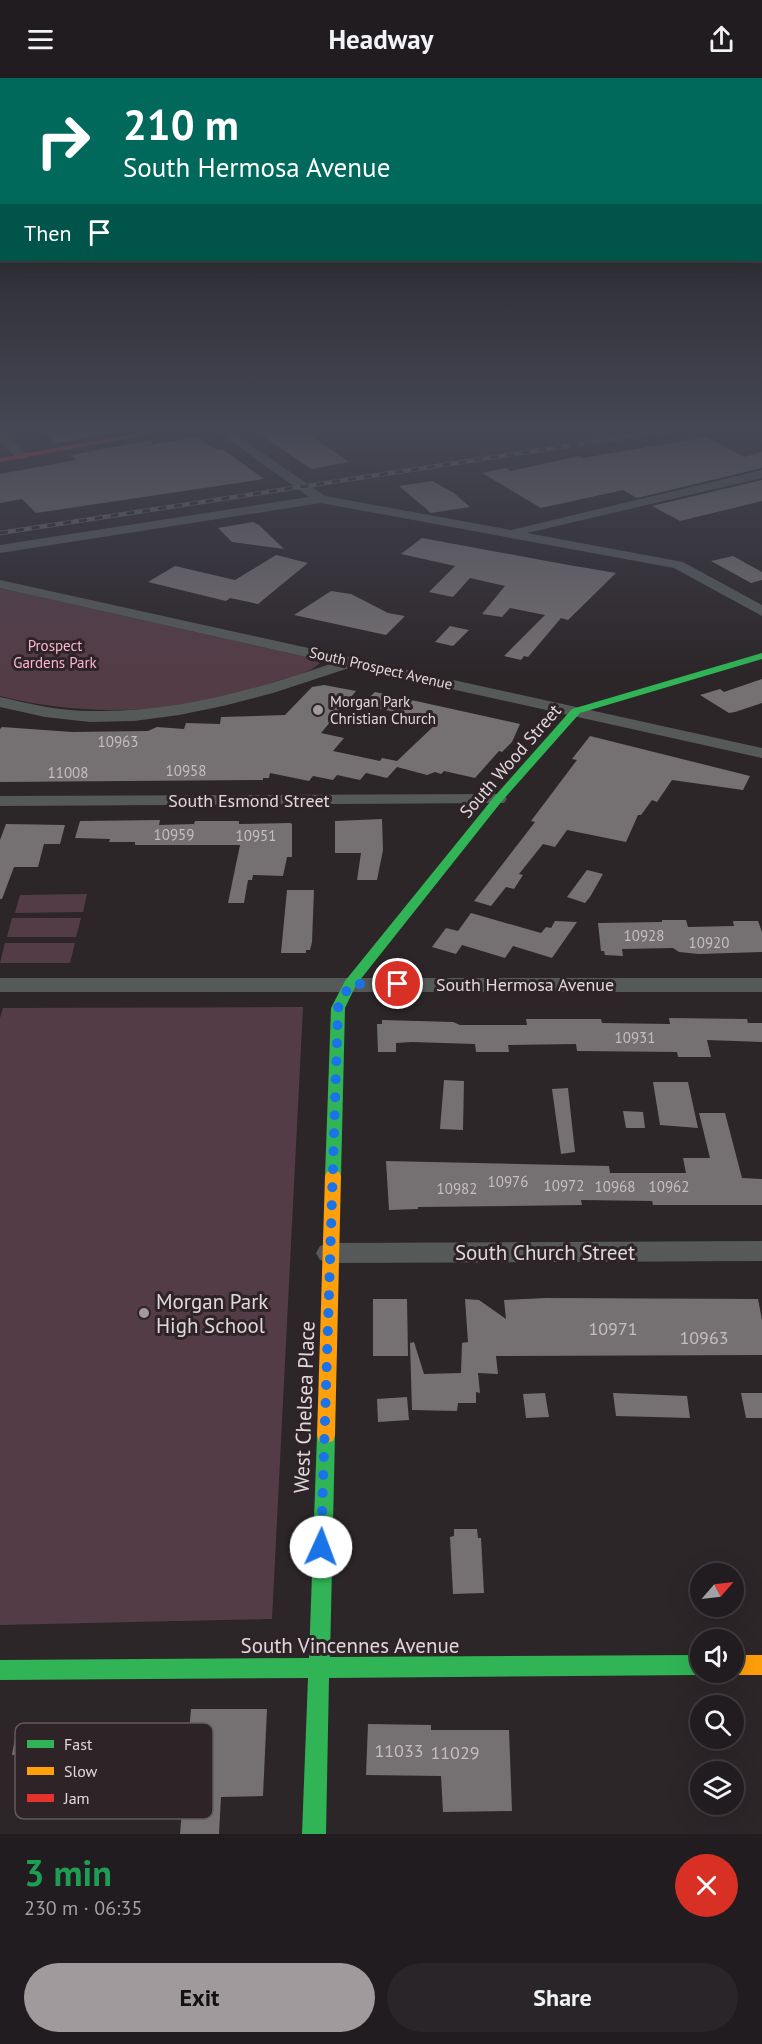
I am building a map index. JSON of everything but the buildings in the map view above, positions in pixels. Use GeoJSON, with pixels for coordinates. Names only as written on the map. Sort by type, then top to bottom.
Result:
{"type":"FeatureCollection","features":[{"type":"Feature","properties":{"kind":"street"},"geometry":{"type":"LineString","coordinates":[[0,549],[244,511]]}},
{"type":"Feature","properties":{"kind":"street"},"geometry":{"type":"LineString","coordinates":[[387,511],[678,564],[762,611]]}},
{"type":"Feature","properties":{"kind":"street"},"geometry":{"type":"LineString","coordinates":[[508,533],[603,511]]}},
{"type":"Feature","properties":{"kind":"street","name":"South Prospect Avenue"},"geometry":{"type":"LineString","coordinates":[[0,584],[762,753]]}},
{"type":"Feature","properties":{"kind":"street","name":"South Wood Street"},"geometry":{"type":"LineString","coordinates":[[350,984],[498,799],[576,711],[762,656]]}},
{"type":"Feature","properties":{"kind":"street"},"geometry":{"type":"LineString","coordinates":[[0,702],[73,715],[142,715],[179,711],[244,698],[353,661]]}},
{"type":"Feature","properties":{"kind":"street","name":"South Esmond Street"},"geometry":{"type":"LineString","coordinates":[[0,801],[498,799]]}},
{"type":"Feature","properties":{"kind":"street","name":"West Chelsea Place"},"geometry":{"type":"LineString","coordinates":[[314,1834],[329,1253],[338,1008],[350,984]]}},
{"type":"Feature","properties":{"kind":"street","name":"South Hermosa Avenue"},"geometry":{"type":"LineString","coordinates":[[0,985],[762,984]]}},
{"type":"Feature","properties":{"kind":"street","name":"South Church Street"},"geometry":{"type":"LineString","coordinates":[[329,1253],[762,1251]]}},
{"type":"Feature","properties":{"kind":"street","name":"South Vincennes Avenue"},"geometry":{"type":"LineString","coordinates":[[0,1670],[318,1665],[690,1665]]}},
{"type":"Feature","properties":{"kind":"street"},"geometry":{"type":"LineString","coordinates":[[744,1665],[762,1665]]}},
{"type":"Feature","properties":{"kind":"green space","name":"Prospect Gardens Park"},"geometry":{"type":"Polygon","coordinates":[[[0,588],[306,657],[320,663],[304,673],[241,692],[173,706],[103,710],[69,708],[0,696],[0,588]]]}},
{"type":"Feature","properties":{"kind":"green space"},"geometry":{"type":"Polygon","coordinates":[[[87,894],[83,912],[15,913],[20,895],[87,894]]]}},
{"type":"Feature","properties":{"kind":"green space"},"geometry":{"type":"Polygon","coordinates":[[[12,918],[81,918],[76,937],[7,937],[12,918]]]}},
{"type":"Feature","properties":{"kind":"green space"},"geometry":{"type":"Polygon","coordinates":[[[5,943],[75,943],[70,963],[0,963],[5,943]]]}},
{"type":"Feature","properties":{"kind":"green space","name":"Morgan Park High School"},"geometry":{"type":"Polygon","coordinates":[[[303,1007],[272,1619],[0,1625],[0,1018],[3,1008],[303,1007]]]}},
{"type":"Feature","properties":{"kind":"railway"},"geometry":{"type":"LineString","coordinates":[[0,533],[144,511]]}},
{"type":"Feature","properties":{"kind":"traffic: fast"},"geometry":{"type":"LineString","coordinates":[[333,1176],[338,1008],[350,984],[498,799],[576,711],[762,656]]}},
{"type":"Feature","properties":{"kind":"traffic: fast"},"geometry":{"type":"LineString","coordinates":[[314,1834],[326,1435]]}},
{"type":"Feature","properties":{"kind":"traffic: fast"},"geometry":{"type":"LineString","coordinates":[[0,1670],[690,1665]]}},
{"type":"Feature","properties":{"kind":"traffic: slow"},"geometry":{"type":"LineString","coordinates":[[326,1435],[333,1176]]}},
{"type":"Feature","properties":{"kind":"traffic: slow"},"geometry":{"type":"LineString","coordinates":[[744,1665],[762,1665]]}},
{"type":"Feature","properties":{"kind":"place","name":"Morgan Park Christian Church"},"geometry":{"type":"Point","coordinates":[318,710]}},
{"type":"Feature","properties":{"kind":"place","name":"Morgan Park High School"},"geometry":{"type":"Point","coordinates":[144,1313]}},
{"type":"Feature","properties":{"kind":"route"},"geometry":{"type":"LineString","coordinates":[[321,1547],[338,1008],[350,984],[398,984]]}}]}
